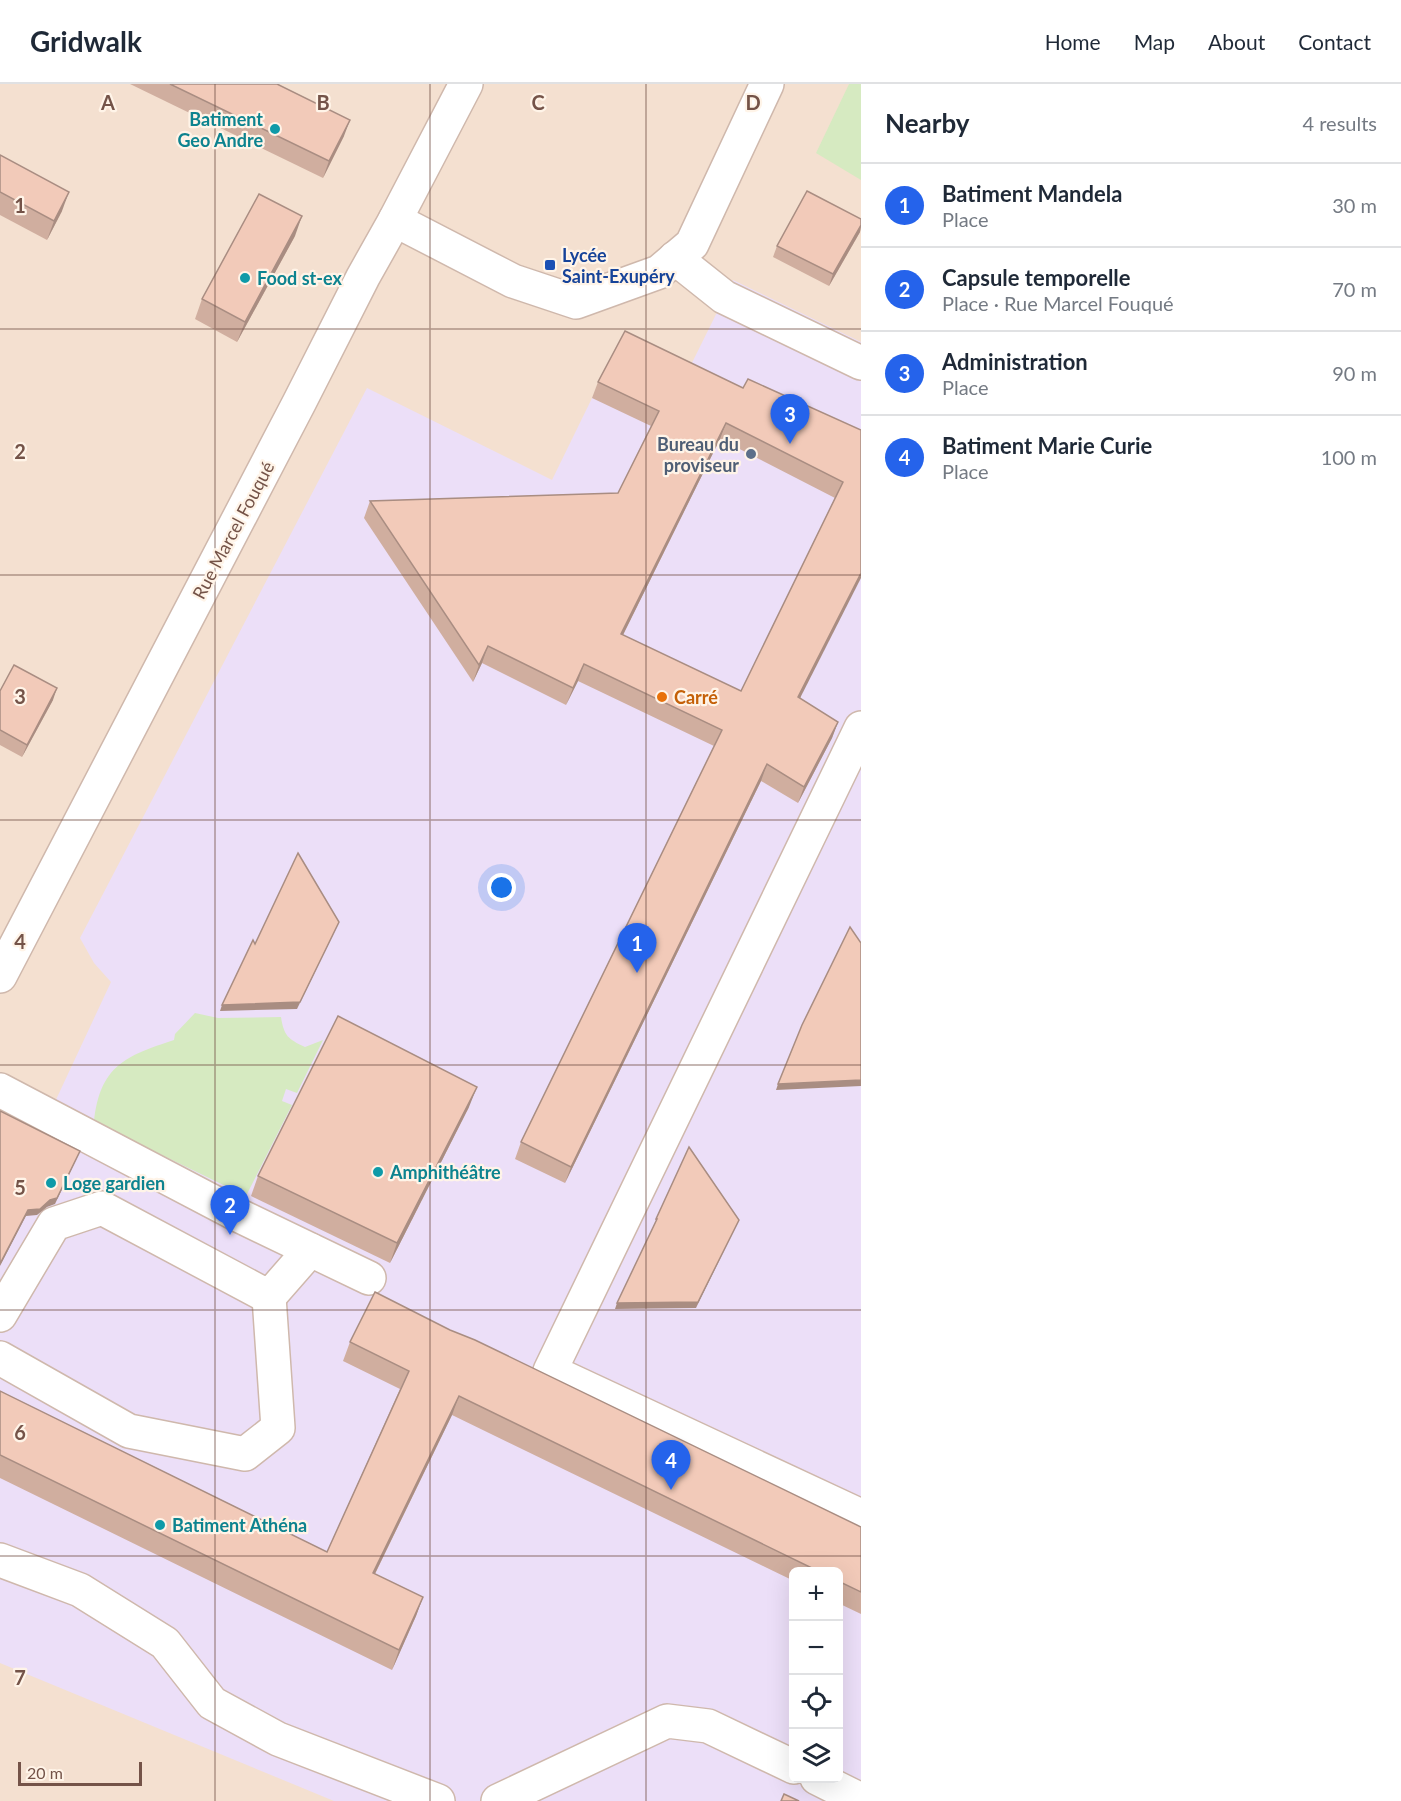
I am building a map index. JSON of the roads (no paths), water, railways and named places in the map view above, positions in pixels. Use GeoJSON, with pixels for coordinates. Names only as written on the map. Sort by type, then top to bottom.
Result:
{"type":"FeatureCollection","features":[{"type":"Feature","properties":{"kind":"street","name":"Rue Marcel Fouqué"},"geometry":{"type":"LineString","coordinates":[[0,976],[363,277],[466,84]]}},
{"type":"Feature","properties":{"kind":"street"},"geometry":{"type":"LineString","coordinates":[[395,220],[513,281],[576,302],[659,272],[692,244],[767,84]]}},
{"type":"Feature","properties":{"kind":"street"},"geometry":{"type":"LineString","coordinates":[[675,258],[724,297],[861,363]]}},
{"type":"Feature","properties":{"kind":"street"},"geometry":{"type":"LineString","coordinates":[[861,728],[550,1371],[861,1516]]}},
{"type":"Feature","properties":{"kind":"street"},"geometry":{"type":"LineString","coordinates":[[0,1090],[240,1216],[369,1278]]}},
{"type":"Feature","properties":{"kind":"street"},"geometry":{"type":"LineString","coordinates":[[0,1315],[54,1224],[102,1208],[269,1298]]}},
{"type":"Feature","properties":{"kind":"street"},"geometry":{"type":"LineString","coordinates":[[0,1358],[129,1431],[244,1454],[278,1428],[269,1298],[310,1250]]}},
{"type":"Feature","properties":{"kind":"street"},"geometry":{"type":"LineString","coordinates":[[0,1560],[80,1590],[165,1644],[212,1703],[259,1729],[278,1739],[438,1801]]}},
{"type":"Feature","properties":{"kind":"street"},"geometry":{"type":"LineString","coordinates":[[498,1801],[667,1721],[708,1726],[789,1765]]}},
{"type":"Feature","properties":{"kind":"street"},"geometry":{"type":"LineString","coordinates":[[825,1783],[861,1800]]}},
{"type":"Feature","properties":{"kind":"place","name":"Batiment Geo Andre"},"geometry":{"type":"Point","coordinates":[275,129]}},
{"type":"Feature","properties":{"kind":"place","name":"Lycée Saint-Exupéry"},"geometry":{"type":"Point","coordinates":[550,265]}},
{"type":"Feature","properties":{"kind":"place","name":"Food st-ex"},"geometry":{"type":"Point","coordinates":[245,278]}},
{"type":"Feature","properties":{"kind":"place","name":"Administration"},"geometry":{"type":"Point","coordinates":[790,444]}},
{"type":"Feature","properties":{"kind":"place","name":"Bureau du proviseur"},"geometry":{"type":"Point","coordinates":[751,454]}},
{"type":"Feature","properties":{"kind":"place","name":"Carré"},"geometry":{"type":"Point","coordinates":[662,697]}},
{"type":"Feature","properties":{"kind":"place","name":"Batiment Mandela"},"geometry":{"type":"Point","coordinates":[637,973]}},
{"type":"Feature","properties":{"kind":"place","name":"Amphithéâtre"},"geometry":{"type":"Point","coordinates":[378,1172]}},
{"type":"Feature","properties":{"kind":"place","name":"Loge gardien"},"geometry":{"type":"Point","coordinates":[51,1183]}},
{"type":"Feature","properties":{"kind":"place","name":"Capsule temporelle"},"geometry":{"type":"Point","coordinates":[230,1235]}},
{"type":"Feature","properties":{"kind":"place","name":"Batiment Marie Curie"},"geometry":{"type":"Point","coordinates":[671,1490]}},
{"type":"Feature","properties":{"kind":"place","name":"Batiment Athéna"},"geometry":{"type":"Point","coordinates":[160,1525]}}]}
